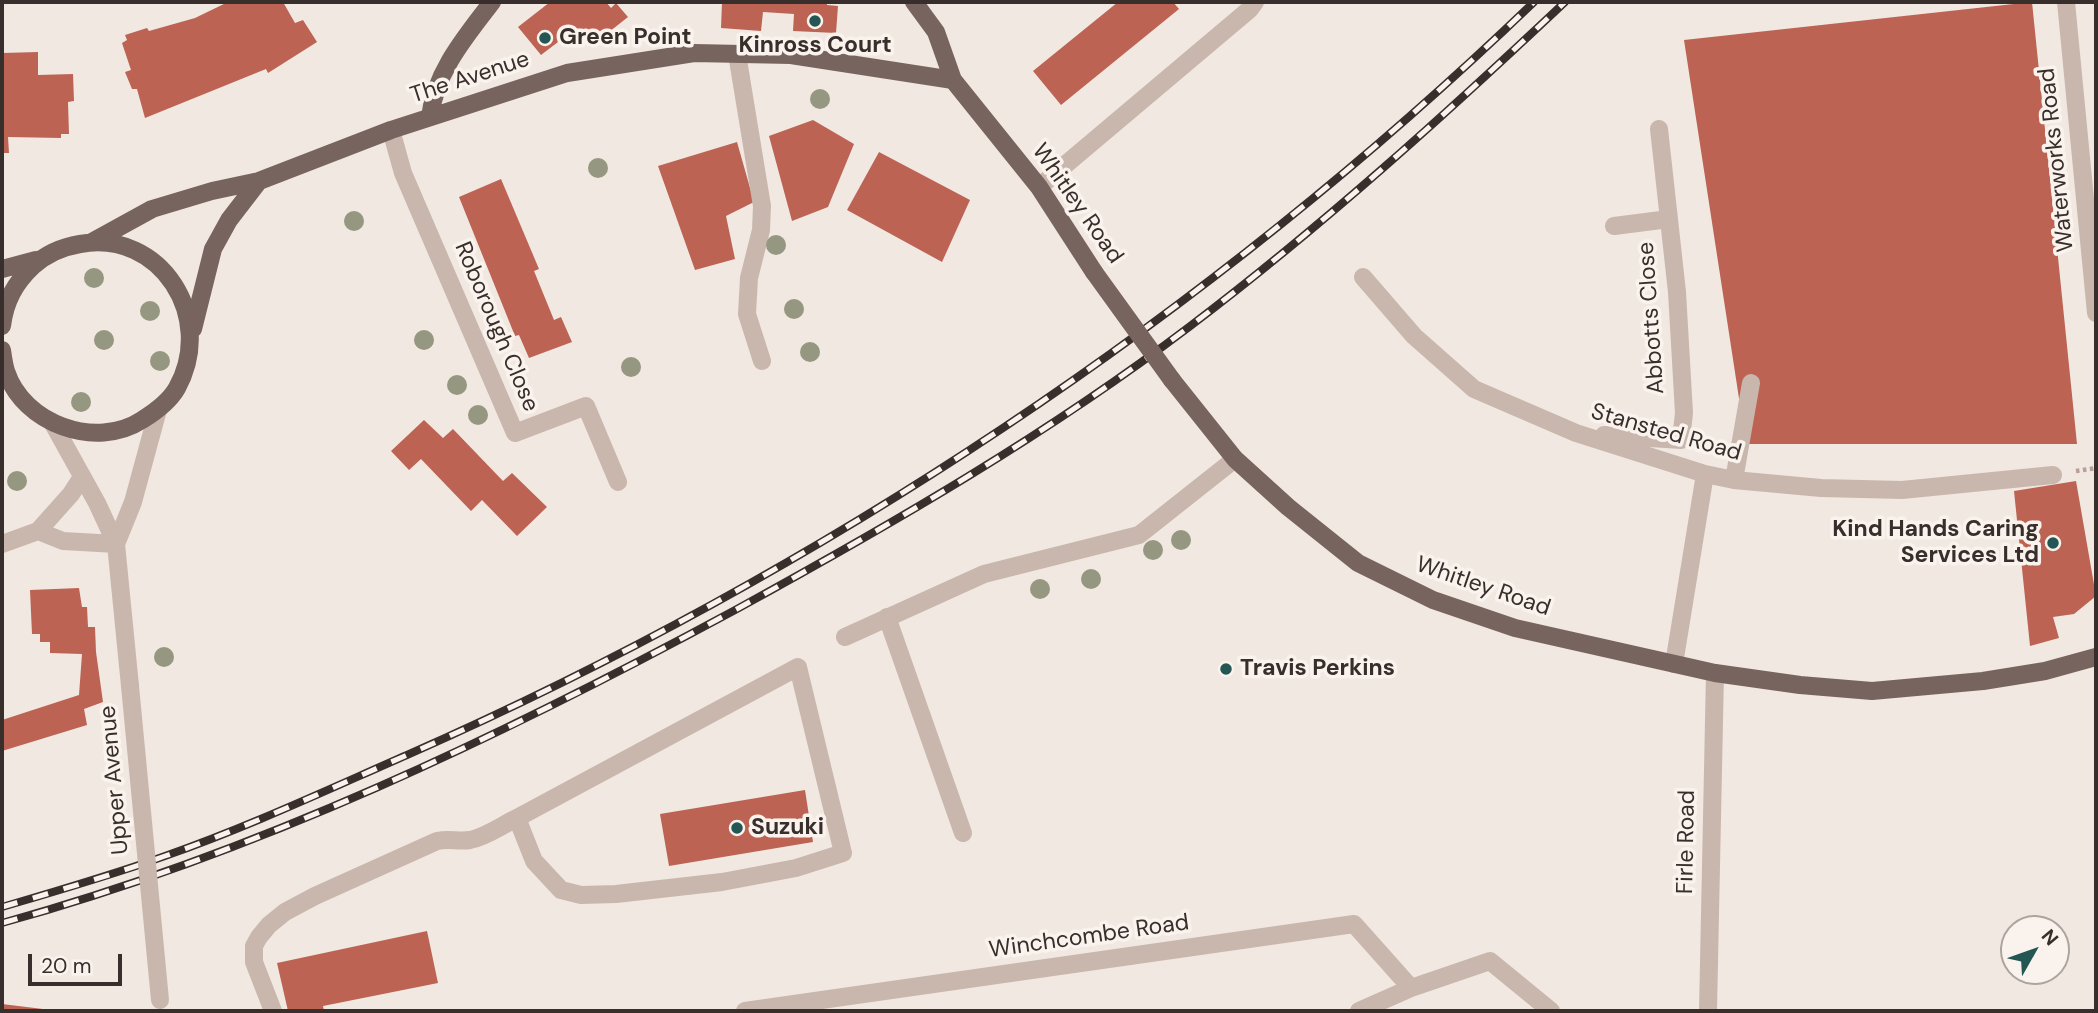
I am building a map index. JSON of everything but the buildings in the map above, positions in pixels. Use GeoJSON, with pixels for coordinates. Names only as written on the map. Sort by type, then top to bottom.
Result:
{"type":"FeatureCollection","features":[{"type":"Feature","properties":{"kind":"main road"},"geometry":{"type":"LineString","coordinates":[[430,117],[441,77],[461,43],[492,2]]}},
{"type":"Feature","properties":{"kind":"main road","name":"Whitley Road"},"geometry":{"type":"LineString","coordinates":[[914,2],[936,32],[953,80],[1039,187],[1094,272],[1172,380],[1235,459],[1288,507],[1358,563],[1433,600],[1515,628],[1715,673],[1800,685],[1872,691],[1983,681],[2045,671],[2096,657]]}},
{"type":"Feature","properties":{"kind":"main road","name":"The Avenue"},"geometry":{"type":"LineString","coordinates":[[92,242],[152,209],[212,191],[259,181],[391,130],[567,73],[694,54],[737,54],[791,55],[953,80]]}},
{"type":"Feature","properties":{"kind":"main road"},"geometry":{"type":"LineString","coordinates":[[2,350],[4,370],[17,392],[33,410],[52,422],[79,432],[107,432],[134,425],[158,410],[176,390],[187,365],[213,249],[229,220],[259,181]]}},
{"type":"Feature","properties":{"kind":"main road"},"geometry":{"type":"LineString","coordinates":[[2,269],[42,258],[66,246],[92,242],[118,244],[141,254],[162,269],[178,289],[188,313],[191,338]]}},
{"type":"Feature","properties":{"kind":"main road"},"geometry":{"type":"LineString","coordinates":[[2,326],[4,308],[19,280],[42,258]]}},
{"type":"Feature","properties":{"kind":"street"},"geometry":{"type":"LineString","coordinates":[[1039,187],[1255,2]]}},
{"type":"Feature","properties":{"kind":"street","name":"Waterworks Road"},"geometry":{"type":"LineString","coordinates":[[2066,2],[2096,313]]}},
{"type":"Feature","properties":{"kind":"street"},"geometry":{"type":"LineString","coordinates":[[737,54],[762,205],[761,230],[749,278],[747,314],[762,361]]}},
{"type":"Feature","properties":{"kind":"street","name":"Abbotts Close"},"geometry":{"type":"LineString","coordinates":[[1576,433],[1681,440],[1684,413],[1679,332],[1659,129]]}},
{"type":"Feature","properties":{"kind":"street","name":"Roborough Close"},"geometry":{"type":"LineString","coordinates":[[391,130],[402,173],[515,433],[586,406],[618,482]]}},
{"type":"Feature","properties":{"kind":"street"},"geometry":{"type":"LineString","coordinates":[[1614,226],[1669,219]]}},
{"type":"Feature","properties":{"kind":"street","name":"Stansted Road"},"geometry":{"type":"LineString","coordinates":[[1363,277],[1414,336],[1474,389],[1576,433],[1705,474],[1734,480],[1821,488],[1902,490],[2053,475]]}},
{"type":"Feature","properties":{"kind":"street"},"geometry":{"type":"LineString","coordinates":[[1734,480],[1751,383]]}},
{"type":"Feature","properties":{"kind":"street","name":"Upper Avenue"},"geometry":{"type":"LineString","coordinates":[[116,544],[133,502],[158,410]]}},
{"type":"Feature","properties":{"kind":"street","name":"Upper Avenue"},"geometry":{"type":"LineString","coordinates":[[52,422],[116,544],[160,1006]]}},
{"type":"Feature","properties":{"kind":"street"},"geometry":{"type":"LineString","coordinates":[[845,637],[984,574],[1139,535],[1235,459]]}},
{"type":"Feature","properties":{"kind":"street"},"geometry":{"type":"LineString","coordinates":[[1674,664],[1705,474]]}},
{"type":"Feature","properties":{"kind":"street"},"geometry":{"type":"LineString","coordinates":[[2,544],[38,531],[66,501],[82,477]]}},
{"type":"Feature","properties":{"kind":"street"},"geometry":{"type":"LineString","coordinates":[[38,531],[64,541],[116,544]]}},
{"type":"Feature","properties":{"kind":"street"},"geometry":{"type":"LineString","coordinates":[[887,617],[963,832]]}},
{"type":"Feature","properties":{"kind":"street"},"geometry":{"type":"LineString","coordinates":[[273,1011],[254,962],[254,946],[269,925],[285,912],[437,841],[478,838],[798,667],[843,853],[796,868],[722,882],[616,894],[581,895],[561,890],[534,861],[516,818]]}},
{"type":"Feature","properties":{"kind":"street","name":"Firle Road"},"geometry":{"type":"LineString","coordinates":[[1708,1011],[1715,673]]}},
{"type":"Feature","properties":{"kind":"street","name":"Winchcombe Road"},"geometry":{"type":"LineString","coordinates":[[745,1011],[1354,924],[1411,988]]}},
{"type":"Feature","properties":{"kind":"street"},"geometry":{"type":"LineString","coordinates":[[1359,1011],[1411,988],[1490,961],[1551,1011]]}},
{"type":"Feature","properties":{"kind":"railway"},"geometry":{"type":"LineString","coordinates":[[2,907],[196,845],[407,755],[561,683],[712,604],[860,519],[1004,428],[1143,330],[1278,226],[1409,117],[1534,2]]}},
{"type":"Feature","properties":{"kind":"railway"},"geometry":{"type":"LineString","coordinates":[[2,923],[193,862],[378,787],[559,702],[649,656],[911,511],[1081,404],[1238,289],[1382,169],[1565,2]]}},
{"type":"Feature","properties":{"kind":"place","name":"Kinross Court"},"geometry":{"type":"Point","coordinates":[815,21]}},
{"type":"Feature","properties":{"kind":"place","name":"Green Point"},"geometry":{"type":"Point","coordinates":[545,38]}},
{"type":"Feature","properties":{"kind":"place","name":"Kind Hands Caring Services Ltd"},"geometry":{"type":"Point","coordinates":[2053,543]}},
{"type":"Feature","properties":{"kind":"place","name":"Travis Perkins"},"geometry":{"type":"Point","coordinates":[1226,669]}},
{"type":"Feature","properties":{"kind":"place","name":"Suzuki"},"geometry":{"type":"Point","coordinates":[737,828]}}]}
